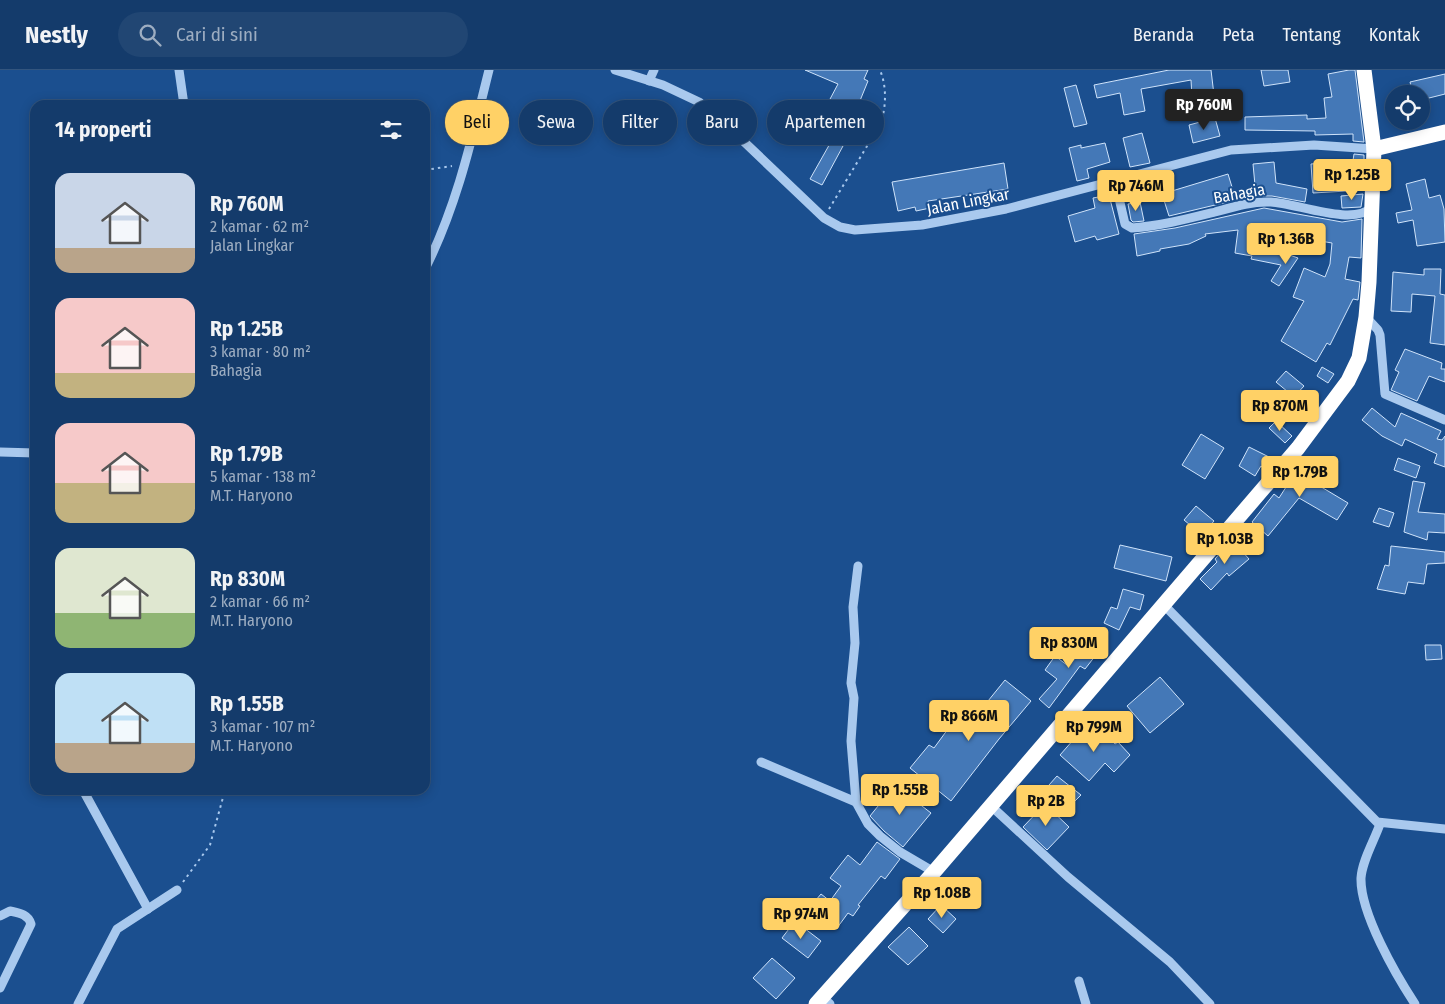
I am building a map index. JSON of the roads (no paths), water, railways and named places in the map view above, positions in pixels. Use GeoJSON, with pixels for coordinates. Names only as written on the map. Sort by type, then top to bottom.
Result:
{"type":"FeatureCollection","features":[{"type":"Feature","properties":{"kind":"highway"},"geometry":{"type":"LineString","coordinates":[[823,1002],[1298,448],[1348,381],[1359,358],[1366,317],[1374,149],[1368,72]]}},
{"type":"Feature","properties":{"kind":"highway"},"geometry":{"type":"LineString","coordinates":[[1374,149],[1445,132]]}},
{"type":"Feature","properties":{"kind":"street"},"geometry":{"type":"LineString","coordinates":[[179,70],[183,100]]}},
{"type":"Feature","properties":{"kind":"street"},"geometry":{"type":"LineString","coordinates":[[430,260],[466,165],[488,70]]}},
{"type":"Feature","properties":{"kind":"street","name":"Jalan Lingkar"},"geometry":{"type":"LineString","coordinates":[[615,70],[649,81],[699,102],[740,136],[824,218],[840,227],[855,230],[922,225],[1006,209],[1231,150],[1314,146],[1374,149]]}},
{"type":"Feature","properties":{"kind":"street"},"geometry":{"type":"LineString","coordinates":[[649,81],[654,70]]}},
{"type":"Feature","properties":{"kind":"street","name":"Bahagia"},"geometry":{"type":"LineString","coordinates":[[1115,181],[1125,224],[1132,228],[1150,227],[1257,202],[1283,203],[1351,215],[1365,212],[1372,206]]}},
{"type":"Feature","properties":{"kind":"street"},"geometry":{"type":"LineString","coordinates":[[1366,317],[1380,335],[1385,394],[1445,420]]}},
{"type":"Feature","properties":{"kind":"street"},"geometry":{"type":"LineString","coordinates":[[0,452],[30,453]]}},
{"type":"Feature","properties":{"kind":"street"},"geometry":{"type":"LineString","coordinates":[[858,566],[853,607],[855,643],[851,741],[856,802],[868,824],[880,836],[900,852],[934,872]]}},
{"type":"Feature","properties":{"kind":"street"},"geometry":{"type":"LineString","coordinates":[[1163,604],[1351,798],[1380,824],[1445,829]]}},
{"type":"Feature","properties":{"kind":"street"},"geometry":{"type":"LineString","coordinates":[[761,762],[856,802]]}},
{"type":"Feature","properties":{"kind":"street"},"geometry":{"type":"LineString","coordinates":[[86,795],[148,909]]}},
{"type":"Feature","properties":{"kind":"street"},"geometry":{"type":"LineString","coordinates":[[990,805],[1068,877],[1170,962],[1210,1004]]}},
{"type":"Feature","properties":{"kind":"street"},"geometry":{"type":"LineString","coordinates":[[1380,824],[1364,866],[1361,878],[1362,893],[1385,952],[1415,1004]]}},
{"type":"Feature","properties":{"kind":"street"},"geometry":{"type":"LineString","coordinates":[[78,1004],[117,929],[177,890]]}},
{"type":"Feature","properties":{"kind":"street"},"geometry":{"type":"LineString","coordinates":[[0,916],[10,910],[21,913],[28,918],[31,924],[0,988]]}},
{"type":"Feature","properties":{"kind":"street"},"geometry":{"type":"LineString","coordinates":[[1079,981],[1086,1004]]}}]}
